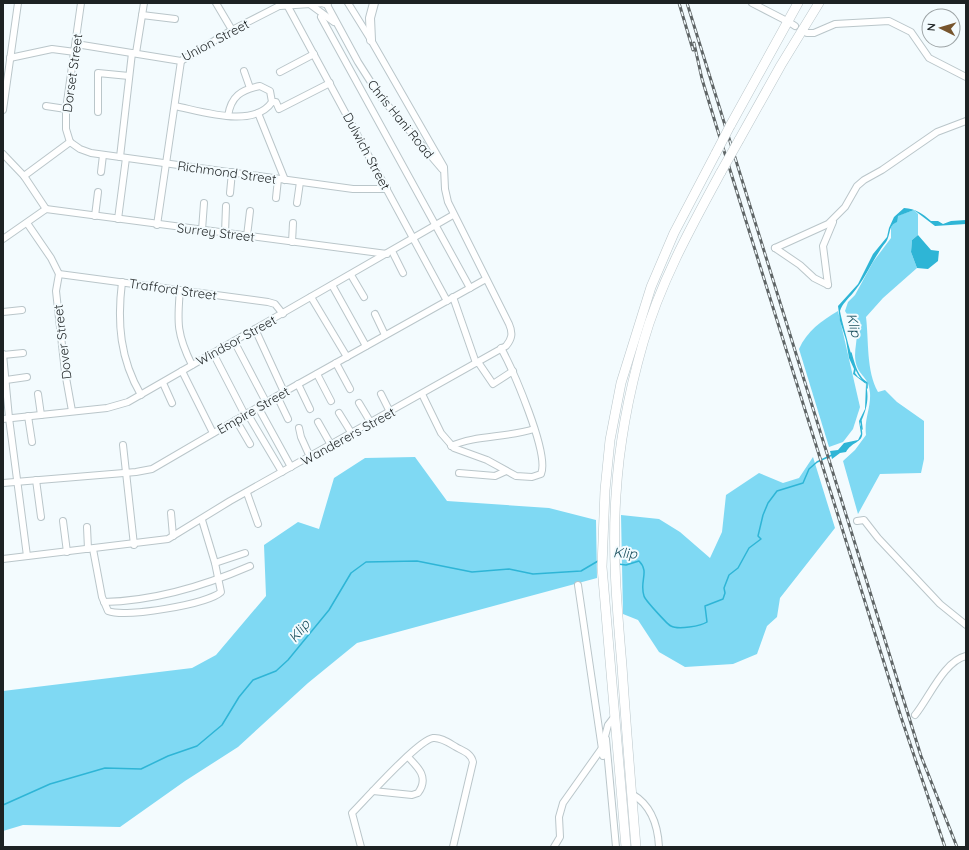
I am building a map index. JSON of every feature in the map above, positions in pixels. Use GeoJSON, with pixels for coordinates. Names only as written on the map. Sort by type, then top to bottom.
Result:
{"type":"FeatureCollection","features":[{"type":"Feature","properties":{"kind":"highway"},"geometry":{"type":"LineString","coordinates":[[770,53],[794,3]]}},
{"type":"Feature","properties":{"kind":"highway"},"geometry":{"type":"LineString","coordinates":[[626,847],[602,567],[605,490],[610,440],[621,383],[647,298],[665,252],[730,126],[798,3]]}},
{"type":"Feature","properties":{"kind":"highway"},"geometry":{"type":"LineString","coordinates":[[636,847],[614,567],[616,493],[626,413],[643,343],[658,300],[678,255],[814,3]]}},
{"type":"Feature","properties":{"kind":"highway"},"geometry":{"type":"LineString","coordinates":[[781,65],[819,3]]}},
{"type":"Feature","properties":{"kind":"main road"},"geometry":{"type":"LineString","coordinates":[[371,40],[370,18],[374,3]]}},
{"type":"Feature","properties":{"kind":"street"},"geometry":{"type":"LineString","coordinates":[[3,110],[18,3]]}},
{"type":"Feature","properties":{"kind":"street","name":"Dorset Street"},"geometry":{"type":"LineString","coordinates":[[70,142],[66,129],[66,109],[81,3]]}},
{"type":"Feature","properties":{"kind":"street"},"geometry":{"type":"LineString","coordinates":[[118,219],[128,76],[144,3]]}},
{"type":"Feature","properties":{"kind":"street"},"geometry":{"type":"LineString","coordinates":[[216,3],[232,30]]}},
{"type":"Feature","properties":{"kind":"street","name":"Union Street"},"geometry":{"type":"LineString","coordinates":[[76,44],[182,61],[232,30],[284,4],[326,3]]}},
{"type":"Feature","properties":{"kind":"street","name":"Chris Hani Road"},"geometry":{"type":"LineString","coordinates":[[326,3],[379,95],[445,171]]}},
{"type":"Feature","properties":{"kind":"street"},"geometry":{"type":"LineString","coordinates":[[348,3],[371,40],[445,171]]}},
{"type":"Feature","properties":{"kind":"street"},"geometry":{"type":"LineString","coordinates":[[752,3],[783,19]]}},
{"type":"Feature","properties":{"kind":"street","name":"Dulwich Street"},"geometry":{"type":"LineString","coordinates":[[284,4],[330,83],[447,301]]}},
{"type":"Feature","properties":{"kind":"street"},"geometry":{"type":"LineString","coordinates":[[310,4],[337,24]]}},
{"type":"Feature","properties":{"kind":"street"},"geometry":{"type":"LineString","coordinates":[[142,15],[175,19]]}},
{"type":"Feature","properties":{"kind":"street"},"geometry":{"type":"LineString","coordinates":[[321,17],[434,226],[470,288]]}},
{"type":"Feature","properties":{"kind":"street"},"geometry":{"type":"LineString","coordinates":[[807,33],[814,33],[835,24],[888,20],[911,32],[929,58],[966,77]]}},
{"type":"Feature","properties":{"kind":"street"},"geometry":{"type":"LineString","coordinates":[[10,58],[52,50],[75,52]]}},
{"type":"Feature","properties":{"kind":"street"},"geometry":{"type":"LineString","coordinates":[[280,72],[314,54]]}},
{"type":"Feature","properties":{"kind":"street"},"geometry":{"type":"LineString","coordinates":[[157,225],[182,61]]}},
{"type":"Feature","properties":{"kind":"street"},"geometry":{"type":"LineString","coordinates":[[244,71],[250,88]]}},
{"type":"Feature","properties":{"kind":"street"},"geometry":{"type":"LineString","coordinates":[[98,112],[98,73],[128,76]]}},
{"type":"Feature","properties":{"kind":"street"},"geometry":{"type":"LineString","coordinates":[[272,102],[276,102],[279,108],[330,83]]}},
{"type":"Feature","properties":{"kind":"street"},"geometry":{"type":"LineString","coordinates":[[228,116],[230,107],[236,96],[250,88],[260,86],[265,87],[270,91],[272,102]]}},
{"type":"Feature","properties":{"kind":"street"},"geometry":{"type":"LineString","coordinates":[[175,106],[228,116],[244,116],[258,113],[272,102]]}},
{"type":"Feature","properties":{"kind":"street"},"geometry":{"type":"LineString","coordinates":[[46,106],[66,109]]}},
{"type":"Feature","properties":{"kind":"street"},"geometry":{"type":"LineString","coordinates":[[258,113],[285,180]]}},
{"type":"Feature","properties":{"kind":"street"},"geometry":{"type":"LineString","coordinates":[[834,218],[823,246],[828,285],[814,278],[800,265],[775,248],[818,228],[834,218],[845,206],[857,186],[864,180],[882,170],[937,132],[966,121]]}},
{"type":"Feature","properties":{"kind":"street"},"geometry":{"type":"LineString","coordinates":[[24,176],[70,142]]}},
{"type":"Feature","properties":{"kind":"street","name":"Richmond Street"},"geometry":{"type":"LineString","coordinates":[[70,142],[80,149],[103,155],[300,182],[367,190],[387,189]]}},
{"type":"Feature","properties":{"kind":"street"},"geometry":{"type":"LineString","coordinates":[[3,154],[24,176],[46,209],[3,239]]}},
{"type":"Feature","properties":{"kind":"street"},"geometry":{"type":"LineString","coordinates":[[101,172],[103,155]]}},
{"type":"Feature","properties":{"kind":"street","name":"Wanderers Street"},"geometry":{"type":"LineString","coordinates":[[3,559],[163,541],[501,348],[510,340],[511,329],[453,215],[446,196],[445,171]]}},
{"type":"Feature","properties":{"kind":"street"},"geometry":{"type":"LineString","coordinates":[[230,193],[232,172]]}},
{"type":"Feature","properties":{"kind":"street"},"geometry":{"type":"LineString","coordinates":[[276,198],[278,179]]}},
{"type":"Feature","properties":{"kind":"street"},"geometry":{"type":"LineString","coordinates":[[297,203],[300,182]]}},
{"type":"Feature","properties":{"kind":"street"},"geometry":{"type":"LineString","coordinates":[[95,216],[98,192]]}},
{"type":"Feature","properties":{"kind":"street"},"geometry":{"type":"LineString","coordinates":[[202,230],[204,203]]}},
{"type":"Feature","properties":{"kind":"street"},"geometry":{"type":"LineString","coordinates":[[224,233],[226,206]]}},
{"type":"Feature","properties":{"kind":"street","name":"Surrey Street"},"geometry":{"type":"LineString","coordinates":[[46,209],[157,225],[390,253]]}},
{"type":"Feature","properties":{"kind":"street"},"geometry":{"type":"LineString","coordinates":[[248,236],[250,211]]}},
{"type":"Feature","properties":{"kind":"street","name":"Windsor Street"},"geometry":{"type":"LineString","coordinates":[[6,419],[113,407],[141,395],[390,253],[453,215]]}},
{"type":"Feature","properties":{"kind":"street"},"geometry":{"type":"LineString","coordinates":[[27,223],[56,266],[59,274]]}},
{"type":"Feature","properties":{"kind":"street"},"geometry":{"type":"LineString","coordinates":[[292,242],[293,223]]}},
{"type":"Feature","properties":{"kind":"street"},"geometry":{"type":"LineString","coordinates":[[390,253],[404,274]]}},
{"type":"Feature","properties":{"kind":"street","name":"Trafford Street"},"geometry":{"type":"LineString","coordinates":[[59,274],[272,303],[283,314]]}},
{"type":"Feature","properties":{"kind":"street","name":"Dover Street"},"geometry":{"type":"LineString","coordinates":[[59,274],[56,291],[65,372],[72,411]]}},
{"type":"Feature","properties":{"kind":"street"},"geometry":{"type":"LineString","coordinates":[[350,275],[364,297]]}},
{"type":"Feature","properties":{"kind":"street","name":"Empire Street"},"geometry":{"type":"LineString","coordinates":[[3,483],[127,473],[152,469],[266,402],[486,279]]}},
{"type":"Feature","properties":{"kind":"street"},"geometry":{"type":"LineString","coordinates":[[122,282],[119,318],[122,346],[126,365],[141,395]]}},
{"type":"Feature","properties":{"kind":"street"},"geometry":{"type":"LineString","coordinates":[[332,286],[366,346]]}},
{"type":"Feature","properties":{"kind":"street"},"geometry":{"type":"LineString","coordinates":[[180,290],[177,314],[178,330],[184,350],[192,365]]}},
{"type":"Feature","properties":{"kind":"street"},"geometry":{"type":"LineString","coordinates":[[311,297],[347,357]]}},
{"type":"Feature","properties":{"kind":"street"},"geometry":{"type":"LineString","coordinates":[[453,297],[477,362],[493,384],[513,372]]}},
{"type":"Feature","properties":{"kind":"street"},"geometry":{"type":"LineString","coordinates":[[3,312],[22,310]]}},
{"type":"Feature","properties":{"kind":"street"},"geometry":{"type":"LineString","coordinates":[[375,314],[385,335]]}},
{"type":"Feature","properties":{"kind":"street"},"geometry":{"type":"LineString","coordinates":[[256,329],[284,392]]}},
{"type":"Feature","properties":{"kind":"street"},"geometry":{"type":"LineString","coordinates":[[234,341],[266,402]]}},
{"type":"Feature","properties":{"kind":"street"},"geometry":{"type":"LineString","coordinates":[[422,394],[437,426],[451,446],[487,460],[516,476],[532,477],[541,474],[542,465],[534,429],[513,372],[501,348]]}},
{"type":"Feature","properties":{"kind":"street"},"geometry":{"type":"LineString","coordinates":[[23,353],[3,355],[6,380],[6,419],[18,481],[27,556]]}},
{"type":"Feature","properties":{"kind":"street"},"geometry":{"type":"LineString","coordinates":[[213,353],[246,414],[282,472]]}},
{"type":"Feature","properties":{"kind":"street"},"geometry":{"type":"LineString","coordinates":[[336,363],[350,389]]}},
{"type":"Feature","properties":{"kind":"street"},"geometry":{"type":"LineString","coordinates":[[182,371],[214,433]]}},
{"type":"Feature","properties":{"kind":"street"},"geometry":{"type":"LineString","coordinates":[[317,374],[331,400]]}},
{"type":"Feature","properties":{"kind":"street"},"geometry":{"type":"LineString","coordinates":[[6,380],[27,377]]}},
{"type":"Feature","properties":{"kind":"street"},"geometry":{"type":"LineString","coordinates":[[163,382],[172,403]]}},
{"type":"Feature","properties":{"kind":"street"},"geometry":{"type":"LineString","coordinates":[[298,384],[310,409]]}},
{"type":"Feature","properties":{"kind":"street"},"geometry":{"type":"LineString","coordinates":[[38,394],[41,415]]}},
{"type":"Feature","properties":{"kind":"street"},"geometry":{"type":"LineString","coordinates":[[381,394],[390,412]]}},
{"type":"Feature","properties":{"kind":"street"},"geometry":{"type":"LineString","coordinates":[[277,396],[288,419]]}},
{"type":"Feature","properties":{"kind":"street"},"geometry":{"type":"LineString","coordinates":[[359,403],[371,423]]}},
{"type":"Feature","properties":{"kind":"street"},"geometry":{"type":"LineString","coordinates":[[258,407],[291,467]]}},
{"type":"Feature","properties":{"kind":"street"},"geometry":{"type":"LineString","coordinates":[[339,413],[352,434]]}},
{"type":"Feature","properties":{"kind":"street"},"geometry":{"type":"LineString","coordinates":[[28,416],[32,442]]}},
{"type":"Feature","properties":{"kind":"street"},"geometry":{"type":"LineString","coordinates":[[236,420],[250,444]]}},
{"type":"Feature","properties":{"kind":"street"},"geometry":{"type":"LineString","coordinates":[[318,422],[331,445]]}},
{"type":"Feature","properties":{"kind":"street"},"geometry":{"type":"LineString","coordinates":[[299,428],[301,437],[310,457]]}},
{"type":"Feature","properties":{"kind":"street"},"geometry":{"type":"LineString","coordinates":[[451,446],[475,440],[512,436],[534,429]]}},
{"type":"Feature","properties":{"kind":"street"},"geometry":{"type":"LineString","coordinates":[[123,445],[134,545]]}},
{"type":"Feature","properties":{"kind":"street"},"geometry":{"type":"LineString","coordinates":[[459,473],[495,476],[506,471]]}},
{"type":"Feature","properties":{"kind":"street"},"geometry":{"type":"LineString","coordinates":[[36,480],[41,517]]}},
{"type":"Feature","properties":{"kind":"street"},"geometry":{"type":"LineString","coordinates":[[247,492],[258,524]]}},
{"type":"Feature","properties":{"kind":"street"},"geometry":{"type":"LineString","coordinates":[[171,513],[173,536]]}},
{"type":"Feature","properties":{"kind":"street"},"geometry":{"type":"LineString","coordinates":[[87,527],[91,549],[107,610],[113,613],[126,613],[166,609],[219,594],[221,590],[219,578],[202,520]]}},
{"type":"Feature","properties":{"kind":"street"},"geometry":{"type":"LineString","coordinates":[[857,521],[864,520],[940,604],[966,625]]}},
{"type":"Feature","properties":{"kind":"street"},"geometry":{"type":"LineString","coordinates":[[63,521],[66,552]]}},
{"type":"Feature","properties":{"kind":"street"},"geometry":{"type":"LineString","coordinates":[[215,563],[245,553]]}},
{"type":"Feature","properties":{"kind":"street"},"geometry":{"type":"LineString","coordinates":[[104,602],[163,595],[219,578],[250,566]]}},
{"type":"Feature","properties":{"kind":"street"},"geometry":{"type":"LineString","coordinates":[[578,585],[603,756]]}},
{"type":"Feature","properties":{"kind":"street"},"geometry":{"type":"LineString","coordinates":[[915,715],[925,704],[954,660],[966,656]]}},
{"type":"Feature","properties":{"kind":"street"},"geometry":{"type":"LineString","coordinates":[[554,847],[560,837],[559,817],[563,803],[602,748],[608,725],[615,716]]}},
{"type":"Feature","properties":{"kind":"street"},"geometry":{"type":"LineString","coordinates":[[605,735],[616,847]]}},
{"type":"Feature","properties":{"kind":"street"},"geometry":{"type":"LineString","coordinates":[[361,847],[352,813],[408,757],[427,741],[435,738],[443,740],[472,757],[473,765],[453,847]]}},
{"type":"Feature","properties":{"kind":"street"},"geometry":{"type":"LineString","coordinates":[[373,791],[412,795],[418,793],[423,784],[422,773],[408,757]]}},
{"type":"Feature","properties":{"kind":"street"},"geometry":{"type":"LineString","coordinates":[[632,794],[640,799],[652,815],[656,824],[660,847]]}},
{"type":"Feature","properties":{"kind":"shaded area"},"geometry":{"type":"Polygon","coordinates":[[[904,208],[915,210],[931,221],[938,221],[943,224],[951,221],[966,220],[966,224],[935,226],[914,210],[898,216],[897,222],[892,225],[888,239],[858,287],[842,306],[840,311],[856,369],[855,373],[858,377],[865,381],[866,384],[853,374],[854,369],[849,358],[838,306],[858,284],[873,254],[887,237],[894,217],[904,208]]]}},
{"type":"Feature","properties":{"kind":"shaded area"},"geometry":{"type":"Polygon","coordinates":[[[914,210],[918,214],[918,235],[912,240],[911,252],[917,268],[883,298],[866,317],[871,374],[874,383],[878,392],[885,390],[897,402],[924,421],[924,459],[921,473],[880,474],[858,514],[843,461],[855,450],[866,435],[870,393],[867,382],[856,364],[856,329],[845,311],[848,302],[855,295],[873,262],[891,238],[891,227],[897,216],[914,210]]]}},
{"type":"Feature","properties":{"kind":"shaded area"},"geometry":{"type":"Polygon","coordinates":[[[918,235],[931,250],[939,251],[938,261],[928,269],[917,268],[911,252],[912,240],[918,235]]]}},
{"type":"Feature","properties":{"kind":"shaded area"},"geometry":{"type":"Polygon","coordinates":[[[838,311],[860,407],[853,429],[843,442],[829,447],[799,349],[806,337],[815,327],[838,311]]]}},
{"type":"Feature","properties":{"kind":"shaded area"},"geometry":{"type":"Polygon","coordinates":[[[866,385],[867,403],[864,413],[860,424],[862,430],[861,438],[846,452],[840,453],[832,459],[830,451],[838,450],[844,443],[858,440],[861,434],[859,421],[865,409],[866,385]]]}},
{"type":"Feature","properties":{"kind":"shaded area"},"geometry":{"type":"Polygon","coordinates":[[[415,457],[447,501],[549,508],[596,520],[597,578],[357,643],[308,683],[238,747],[185,781],[120,827],[23,825],[3,831],[3,691],[192,668],[216,655],[266,596],[264,545],[298,522],[319,529],[334,478],[365,458],[415,457]]]}},
{"type":"Feature","properties":{"kind":"shaded area"},"geometry":{"type":"Polygon","coordinates":[[[813,457],[835,528],[780,598],[777,617],[767,626],[757,654],[733,664],[685,667],[659,652],[638,620],[623,614],[621,515],[659,519],[680,532],[710,558],[722,532],[726,495],[759,473],[783,483],[799,478],[813,457]]]}},
{"type":"Feature","properties":{"kind":"waterway","name":"Klip"},"geometry":{"type":"LineString","coordinates":[[851,353],[856,370],[867,383],[867,388]]}},
{"type":"Feature","properties":{"kind":"waterway","name":"Klip"},"geometry":{"type":"LineString","coordinates":[[861,421],[862,429]]}},
{"type":"Feature","properties":{"kind":"waterway","name":"Klip"},"geometry":{"type":"LineString","coordinates":[[618,564],[626,565],[639,561],[644,569],[644,596],[671,626],[679,628],[689,627],[707,622],[705,606],[723,599],[725,593],[724,588],[729,575],[738,568],[749,548],[761,539],[758,536],[763,515],[768,503],[777,491],[803,483],[809,469],[817,462],[832,455]]}},
{"type":"Feature","properties":{"kind":"waterway","name":"Klip"},"geometry":{"type":"LineString","coordinates":[[3,805],[50,784],[105,768],[141,769],[168,756],[197,746],[222,725],[239,697],[253,680],[276,671],[288,660],[329,610],[351,573],[366,562],[417,561],[472,572],[509,569],[533,574],[581,571],[598,561]]}},
{"type":"Feature","properties":{"kind":"railway"},"geometry":{"type":"LineString","coordinates":[[679,3],[693,50]]}},
{"type":"Feature","properties":{"kind":"railway"},"geometry":{"type":"LineString","coordinates":[[687,3],[921,756],[957,847]]}},
{"type":"Feature","properties":{"kind":"railway"},"geometry":{"type":"LineString","coordinates":[[694,43],[702,79],[716,125],[901,717],[945,847]]}}]}
